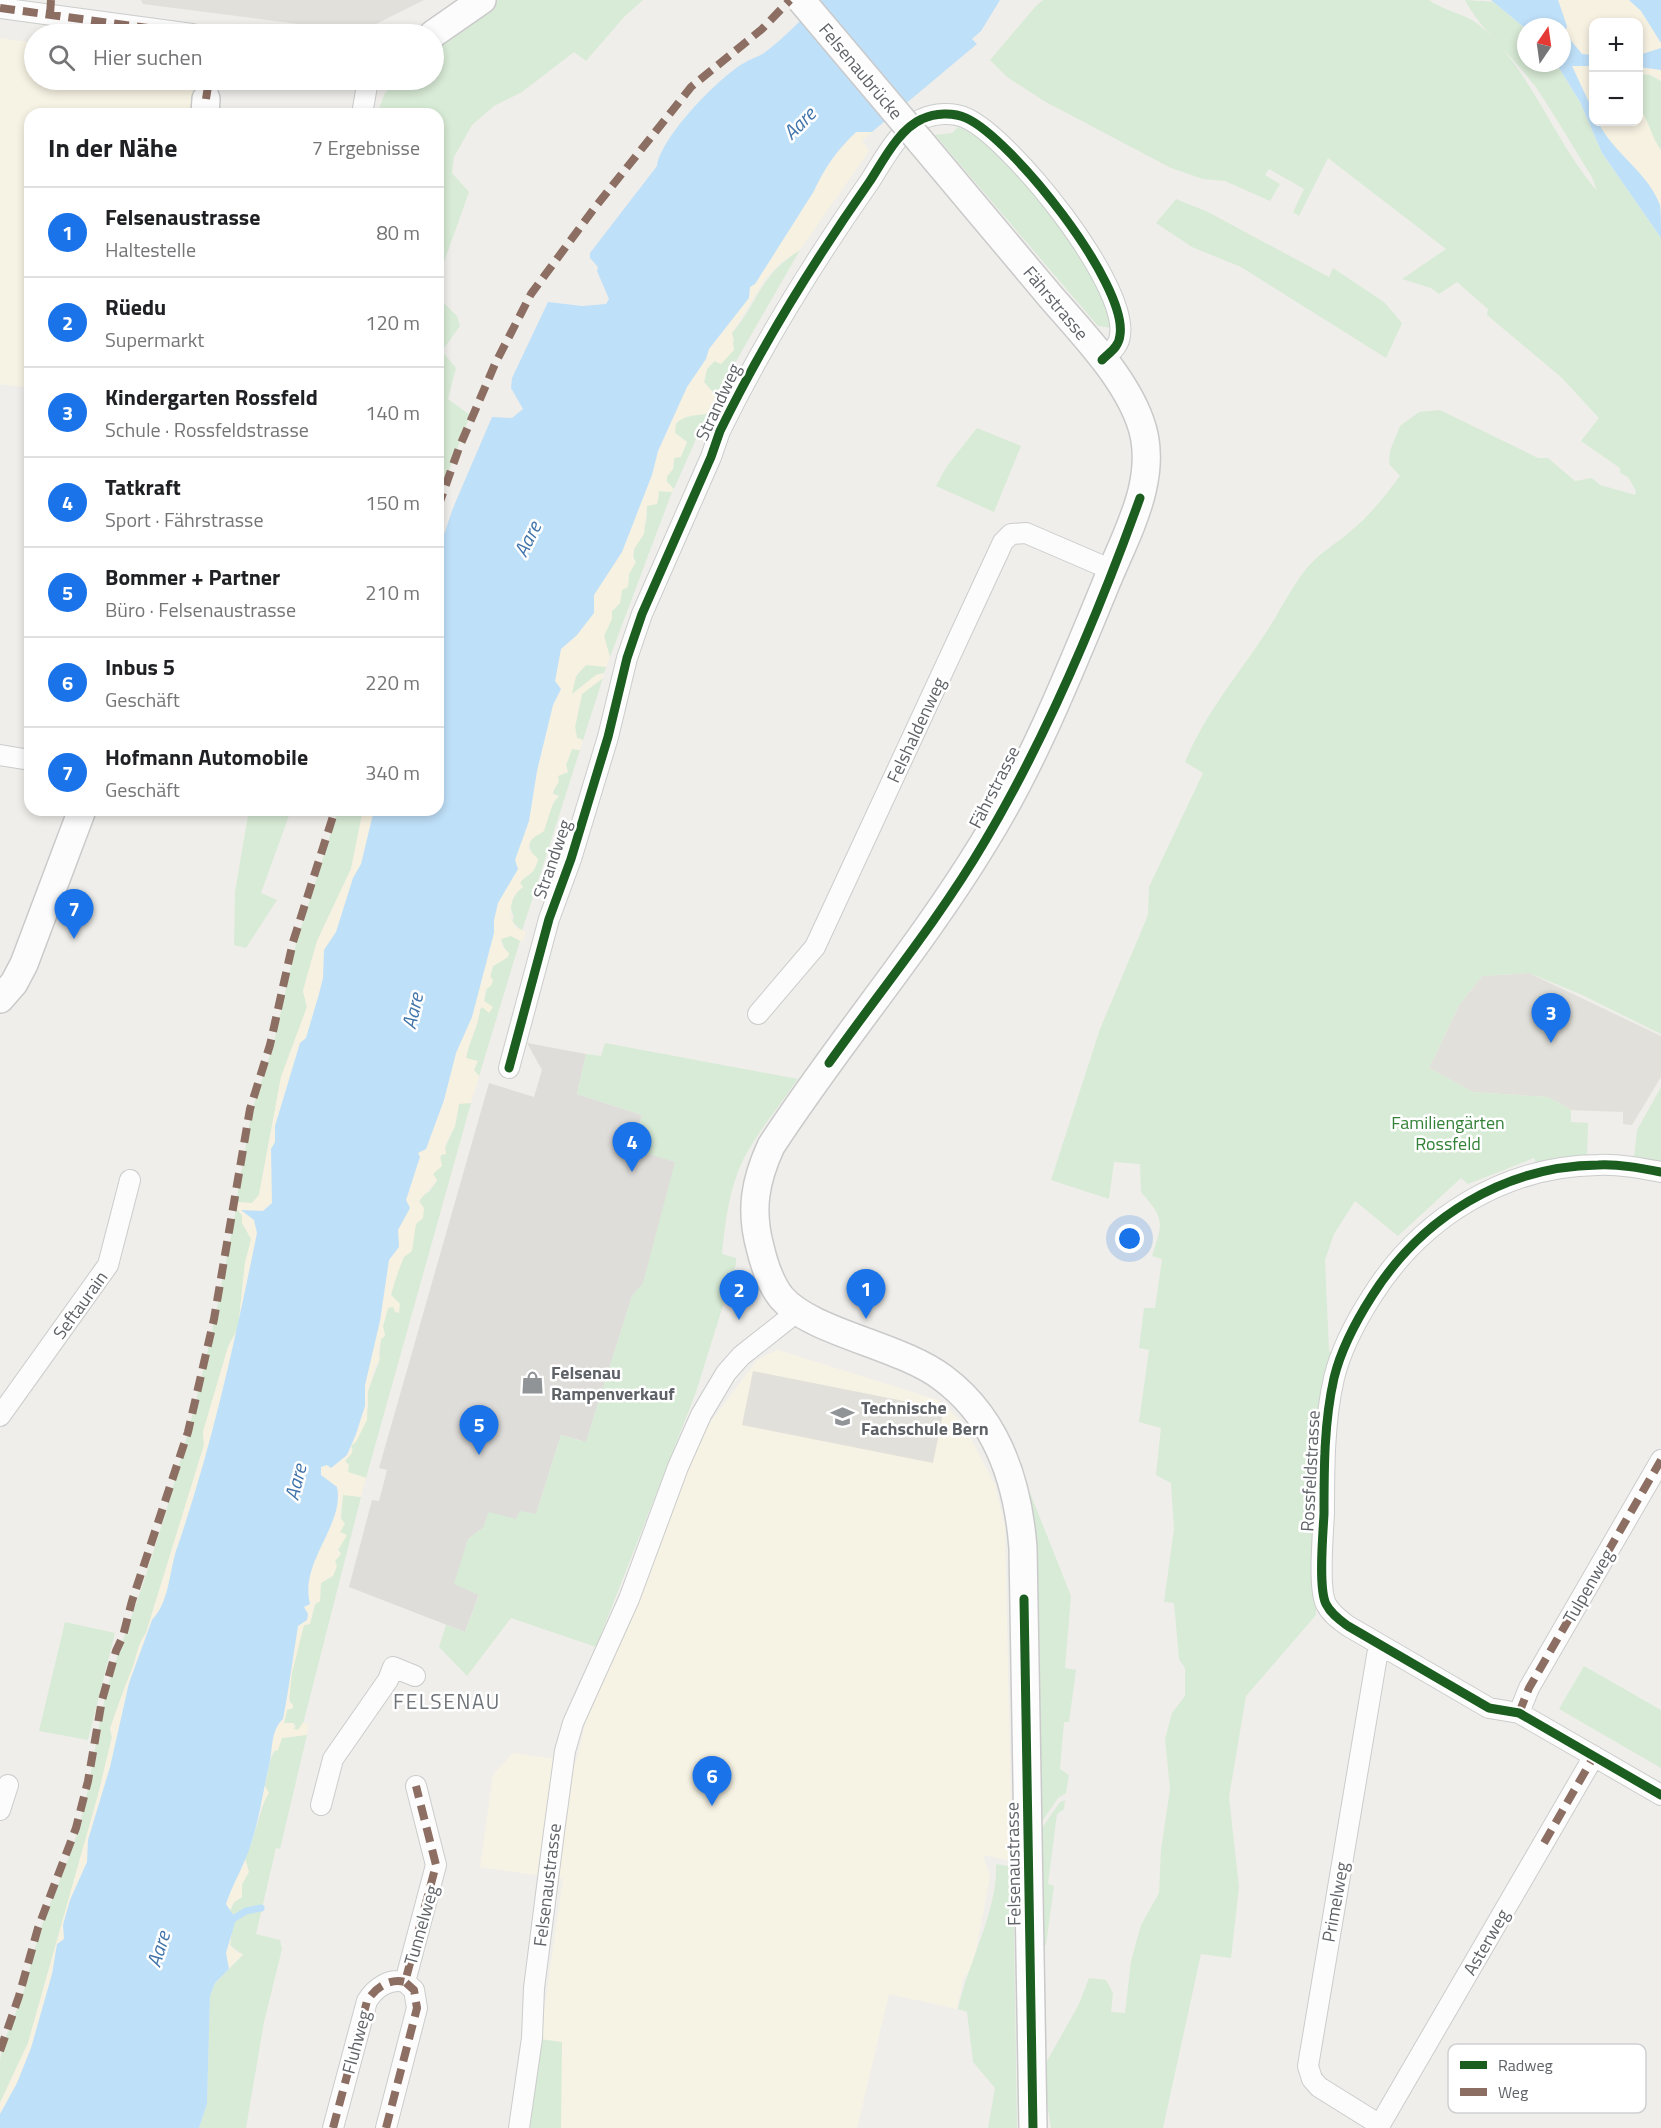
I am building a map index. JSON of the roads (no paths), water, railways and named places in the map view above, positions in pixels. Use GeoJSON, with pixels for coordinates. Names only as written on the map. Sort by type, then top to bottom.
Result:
{"type":"FeatureCollection","features":[{"type":"Feature","properties":{"kind":"street"},"geometry":{"type":"LineString","coordinates":[[444,26],[482,0]]}},
{"type":"Feature","properties":{"kind":"street","name":"Felsenaubrücke"},"geometry":{"type":"LineString","coordinates":[[801,0],[920,141]]}},
{"type":"Feature","properties":{"kind":"street"},"geometry":{"type":"LineString","coordinates":[[0,8],[50,8],[137,24]]}},
{"type":"Feature","properties":{"kind":"street"},"geometry":{"type":"LineString","coordinates":[[363,108],[366,90]]}},
{"type":"Feature","properties":{"kind":"street","name":"Strandweg"},"geometry":{"type":"LineString","coordinates":[[509,1068],[549,920],[571,859],[608,737],[627,658],[642,614],[711,457],[720,431],[802,281],[891,151],[913,124],[937,115],[952,114],[974,123],[1017,163],[1080,236],[1110,292],[1121,327],[1118,344],[1102,360]]}},
{"type":"Feature","properties":{"kind":"street","name":"Fährstrasse"},"geometry":{"type":"LineString","coordinates":[[824,1324],[798,1311],[782,1297],[773,1284],[756,1230],[755,1193],[765,1158],[778,1135],[984,843],[1059,694],[1112,570],[1140,498],[1146,449],[1143,429],[1135,409],[1102,360],[920,141]]}},
{"type":"Feature","properties":{"kind":"street","name":"Felshaldenweg"},"geometry":{"type":"LineString","coordinates":[[758,1014],[815,947],[1006,538],[1015,533],[1026,533],[1112,570]]}},
{"type":"Feature","properties":{"kind":"street"},"geometry":{"type":"LineString","coordinates":[[0,755],[24,759]]}},
{"type":"Feature","properties":{"kind":"street"},"geometry":{"type":"LineString","coordinates":[[0,999],[14,983],[24,964],[80,816]]}},
{"type":"Feature","properties":{"kind":"street","name":"Rossfeldstrasse"},"geometry":{"type":"LineString","coordinates":[[1661,1172],[1619,1166],[1580,1166],[1531,1175],[1494,1188],[1465,1202],[1433,1224],[1403,1255],[1364,1308],[1341,1357],[1330,1400],[1325,1446],[1323,1594],[1334,1615],[1379,1644],[1489,1708],[1519,1713],[1661,1795]]}},
{"type":"Feature","properties":{"kind":"street","name":"Seftaurain"},"geometry":{"type":"LineString","coordinates":[[0,1416],[108,1265],[130,1180]]}},
{"type":"Feature","properties":{"kind":"street","name":"Felsenaustrasse"},"geometry":{"type":"LineString","coordinates":[[519,2128],[532,2038],[534,1988],[552,1843],[565,1750],[573,1723],[633,1588],[678,1467],[701,1415],[726,1373],[741,1356],[798,1311]]}},
{"type":"Feature","properties":{"kind":"street","name":"Felsenaustrasse"},"geometry":{"type":"LineString","coordinates":[[824,1324],[919,1363],[957,1389],[970,1402],[1002,1449],[1016,1492],[1023,1548],[1033,2128]]}},
{"type":"Feature","properties":{"kind":"street","name":"Tulpenweg"},"geometry":{"type":"LineString","coordinates":[[1519,1713],[1529,1688],[1661,1460]]}},
{"type":"Feature","properties":{"kind":"street","name":"Primelweg"},"geometry":{"type":"LineString","coordinates":[[1379,1644],[1308,2066],[1312,2079],[1319,2087],[1379,2126]]}},
{"type":"Feature","properties":{"kind":"street"},"geometry":{"type":"LineString","coordinates":[[321,1805],[333,1759],[388,1680],[393,1667],[415,1676]]}},
{"type":"Feature","properties":{"kind":"street","name":"Asterweg"},"geometry":{"type":"LineString","coordinates":[[1379,2126],[1594,1756]]}},
{"type":"Feature","properties":{"kind":"street"},"geometry":{"type":"LineString","coordinates":[[0,1810],[8,1785]]}},
{"type":"Feature","properties":{"kind":"street","name":"Tunnelweg"},"geometry":{"type":"LineString","coordinates":[[386,2128],[417,2008],[414,1990],[405,1982],[436,1865],[416,1786]]}},
{"type":"Feature","properties":{"kind":"street","name":"Fluhweg"},"geometry":{"type":"LineString","coordinates":[[333,2128],[367,2001],[382,1985],[394,1981],[405,1982]]}},
{"type":"Feature","properties":{"kind":"water","name":"Aare"},"geometry":{"type":"Polygon","coordinates":[[[822,0],[1000,0],[981,31],[972,39],[977,44],[872,132],[856,132],[837,152],[755,284],[750,287],[749,298],[709,349],[706,359],[687,387],[658,451],[652,475],[622,552],[594,595],[594,613],[577,635],[561,649],[555,681],[561,689],[553,705],[537,771],[529,821],[515,860],[518,869],[498,903],[494,933],[472,1017],[456,1053],[444,1100],[426,1149],[418,1153],[420,1157],[406,1200],[410,1208],[398,1230],[399,1247],[389,1260],[380,1321],[365,1385],[365,1406],[347,1455],[331,1468],[327,1465],[321,1467],[321,1475],[337,1487],[338,1501],[335,1515],[311,1573],[308,1588],[310,1604],[304,1607],[308,1614],[307,1620],[298,1626],[283,1719],[274,1735],[254,1835],[226,1904],[236,1919],[226,1953],[229,1969],[215,1983],[210,1996],[207,2104],[199,2128],[0,2128],[0,2114],[17,2083],[31,2048],[52,1974],[57,1944],[64,1939],[63,1925],[70,1900],[87,1862],[88,1840],[110,1767],[129,1683],[152,1620],[162,1605],[176,1551],[201,1473],[231,1354],[257,1233],[254,1220],[241,1210],[263,1211],[272,1203],[271,1149],[275,1142],[275,1126],[300,1043],[306,1038],[319,994],[323,978],[324,950],[336,932],[353,878],[361,864],[373,816],[444,816],[444,534],[453,508],[492,417],[512,418],[523,409],[511,388],[512,378],[548,302],[582,306],[606,304],[609,299],[597,271],[598,267],[590,258],[590,253],[657,166],[669,140],[692,109],[720,81],[744,63],[772,47],[822,0]]]}},
{"type":"Feature","properties":{"kind":"water"},"geometry":{"type":"Polygon","coordinates":[[[1491,0],[1558,0],[1564,18],[1517,18],[1517,22],[1491,0]]]}},
{"type":"Feature","properties":{"kind":"water"},"geometry":{"type":"Polygon","coordinates":[[[1629,0],[1661,0],[1661,43],[1641,11],[1629,0]]]}},
{"type":"Feature","properties":{"kind":"water"},"geometry":{"type":"Polygon","coordinates":[[[1571,40],[1582,54],[1589,55],[1589,66],[1572,66],[1589,102],[1589,123],[1580,102],[1562,72],[1571,72],[1571,40]]]}},
{"type":"Feature","properties":{"kind":"water"},"geometry":{"type":"Polygon","coordinates":[[[1661,48],[1661,70],[1643,68],[1643,54],[1661,48]]]}},
{"type":"Feature","properties":{"kind":"water"},"geometry":{"type":"Polygon","coordinates":[[[1590,126],[1600,126],[1654,193],[1660,205],[1661,238],[1602,153],[1590,126]]]}},
{"type":"Feature","properties":{"kind":"waterway"},"geometry":{"type":"LineString","coordinates":[[228,1922],[246,1911],[261,1908]]}},
{"type":"Feature","properties":{"kind":"place","name":"Hofmann Automobile"},"geometry":{"type":"Point","coordinates":[74,939]}},
{"type":"Feature","properties":{"kind":"place","name":"Kindergarten Rossfeld"},"geometry":{"type":"Point","coordinates":[1551,1043]}},
{"type":"Feature","properties":{"kind":"place","name":"Tatkraft"},"geometry":{"type":"Point","coordinates":[632,1172]}},
{"type":"Feature","properties":{"kind":"place","name":"Felsenaustrasse"},"geometry":{"type":"Point","coordinates":[866,1319]}},
{"type":"Feature","properties":{"kind":"place","name":"Rüedu"},"geometry":{"type":"Point","coordinates":[739,1320]}},
{"type":"Feature","properties":{"kind":"place","name":"Felsenau Rampenverkauf"},"geometry":{"type":"Point","coordinates":[533,1382]}},
{"type":"Feature","properties":{"kind":"place","name":"Technische Fachschule Bern"},"geometry":{"type":"Point","coordinates":[843,1417]}},
{"type":"Feature","properties":{"kind":"place","name":"Bommer + Partner"},"geometry":{"type":"Point","coordinates":[479,1455]}},
{"type":"Feature","properties":{"kind":"place","name":"Inbus 5"},"geometry":{"type":"Point","coordinates":[712,1806]}},
{"type":"Feature","properties":{"kind":"district","name":"FELSENAU"},"geometry":{"type":"Point","coordinates":[447,1701]}},
{"type":"Feature","properties":{"kind":"park label","name":"Familiengärten Rossfeld"},"geometry":{"type":"Point","coordinates":[1448,1132]}}]}
